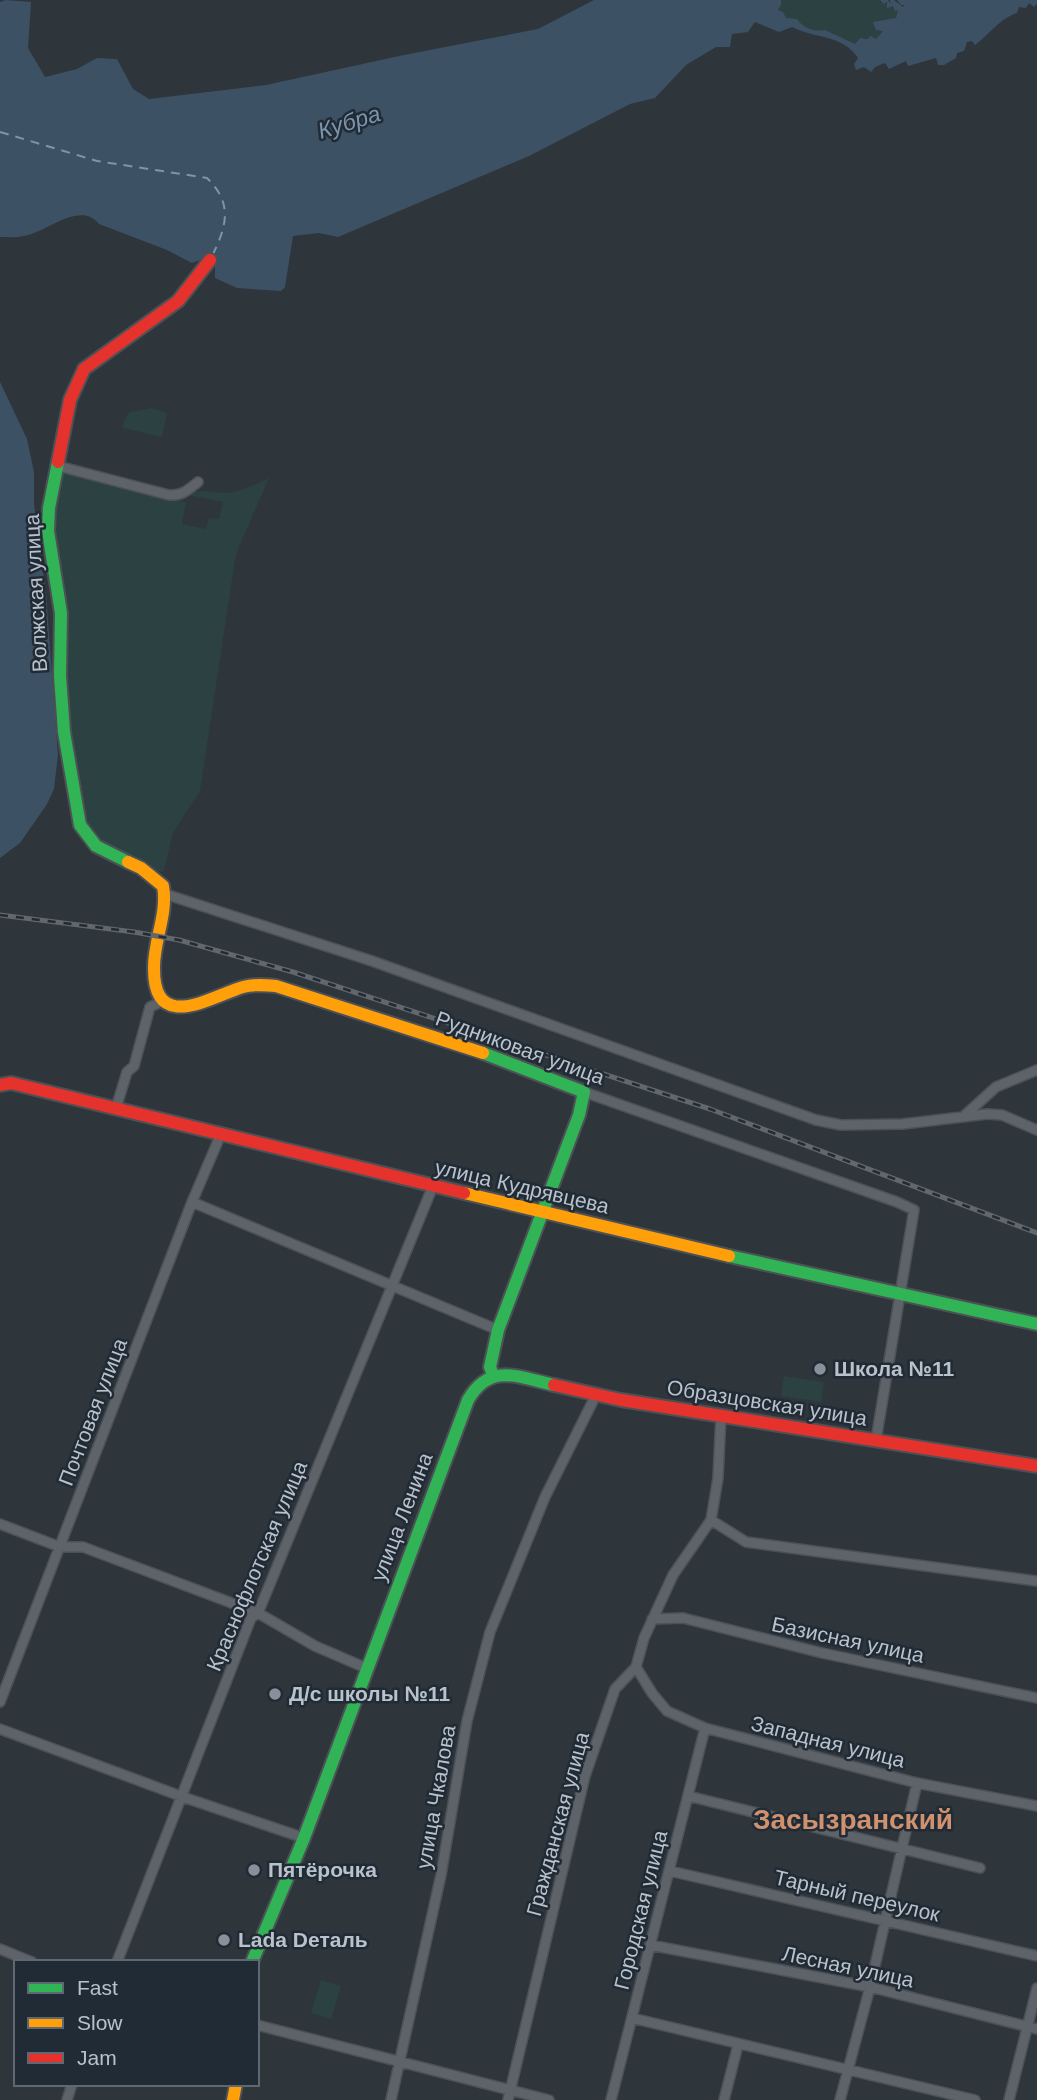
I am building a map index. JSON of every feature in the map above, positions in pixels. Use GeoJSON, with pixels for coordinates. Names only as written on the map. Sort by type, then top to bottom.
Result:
{"type":"FeatureCollection","features":[{"type":"Feature","properties":{"kind":"street","name":"Волжская улица"},"geometry":{"type":"LineString","coordinates":[[165,894],[163,886],[149,873],[105,851],[90,840],[77,817],[64,732],[59,666],[61,613],[48,531],[49,508],[70,400],[84,369],[178,301],[210,260]]}},
{"type":"Feature","properties":{"kind":"street"},"geometry":{"type":"LineString","coordinates":[[58,467],[178,496],[198,482]]}},
{"type":"Feature","properties":{"kind":"street"},"geometry":{"type":"LineString","coordinates":[[117,1108],[127,1072],[134,1066],[150,1007],[163,1001],[154,978],[165,894],[372,961],[816,1120],[841,1125],[903,1124],[986,1114],[1002,1115],[1037,1130]]}},
{"type":"Feature","properties":{"kind":"street","name":"Рудниковая улица"},"geometry":{"type":"LineString","coordinates":[[163,1001],[171,1006],[188,1008],[244,987],[276,986],[465,1046],[584,1092],[904,1205],[914,1210],[899,1295]]}},
{"type":"Feature","properties":{"kind":"street"},"geometry":{"type":"LineString","coordinates":[[964,1116],[996,1087],[1037,1070]]}},
{"type":"Feature","properties":{"kind":"street","name":"улица Кудрявцева"},"geometry":{"type":"LineString","coordinates":[[0,1085],[11,1083],[433,1186],[899,1295],[1037,1324]]}},
{"type":"Feature","properties":{"kind":"street"},"geometry":{"type":"LineString","coordinates":[[492,1375],[490,1367],[498,1330],[579,1115],[584,1092]]}},
{"type":"Feature","properties":{"kind":"street","name":"Почтовая улица"},"geometry":{"type":"LineString","coordinates":[[0,1702],[192,1202],[221,1134]]}},
{"type":"Feature","properties":{"kind":"street","name":"Краснофлотская улица"},"geometry":{"type":"LineString","coordinates":[[118,1960],[251,1618],[257,1613],[433,1186]]}},
{"type":"Feature","properties":{"kind":"street"},"geometry":{"type":"LineString","coordinates":[[192,1202],[498,1330]]}},
{"type":"Feature","properties":{"kind":"street"},"geometry":{"type":"LineString","coordinates":[[876,1440],[899,1295]]}},
{"type":"Feature","properties":{"kind":"street","name":"Образцовская улица"},"geometry":{"type":"LineString","coordinates":[[492,1375],[512,1376],[596,1395],[1037,1466]]}},
{"type":"Feature","properties":{"kind":"street","name":"улица Ленина"},"geometry":{"type":"LineString","coordinates":[[253,1960],[304,1839],[464,1406],[480,1381],[492,1375]]}},
{"type":"Feature","properties":{"kind":"street","name":"улица Чкалова"},"geometry":{"type":"LineString","coordinates":[[391,2100],[441,1875],[467,1721],[490,1632],[545,1497],[596,1395]]}},
{"type":"Feature","properties":{"kind":"street","name":"Гражданская улица"},"geometry":{"type":"LineString","coordinates":[[508,2100],[585,1776],[615,1689],[636,1667],[644,1638],[673,1575],[711,1520],[718,1478],[721,1415]]}},
{"type":"Feature","properties":{"kind":"street"},"geometry":{"type":"LineString","coordinates":[[711,1520],[746,1542],[1037,1581]]}},
{"type":"Feature","properties":{"kind":"street"},"geometry":{"type":"LineString","coordinates":[[0,1524],[60,1547],[83,1548],[257,1613],[315,1646],[366,1668]]}},
{"type":"Feature","properties":{"kind":"street","name":"Базисная улица"},"geometry":{"type":"LineString","coordinates":[[652,1619],[683,1618],[808,1650],[1037,1698]]}},
{"type":"Feature","properties":{"kind":"street","name":"Западная улица"},"geometry":{"type":"LineString","coordinates":[[636,1667],[667,1711],[705,1728],[917,1783],[1037,1806]]}},
{"type":"Feature","properties":{"kind":"street","name":"Городская улица"},"geometry":{"type":"LineString","coordinates":[[611,2100],[705,1728]]}},
{"type":"Feature","properties":{"kind":"street"},"geometry":{"type":"LineString","coordinates":[[0,1729],[304,1839]]}},
{"type":"Feature","properties":{"kind":"street"},"geometry":{"type":"LineString","coordinates":[[840,2100],[887,1920],[917,1783]]}},
{"type":"Feature","properties":{"kind":"street"},"geometry":{"type":"LineString","coordinates":[[688,1796],[980,1868]]}},
{"type":"Feature","properties":{"kind":"street","name":"Тарный переулок"},"geometry":{"type":"LineString","coordinates":[[670,1871],[1037,1956]]}},
{"type":"Feature","properties":{"kind":"street","name":"Лесная улица"},"geometry":{"type":"LineString","coordinates":[[650,1945],[870,1987],[1032,2028]]}},
{"type":"Feature","properties":{"kind":"street"},"geometry":{"type":"LineString","coordinates":[[0,1949],[27,1960]]}},
{"type":"Feature","properties":{"kind":"street"},"geometry":{"type":"LineString","coordinates":[[1009,2100],[1032,2028],[1037,1988]]}},
{"type":"Feature","properties":{"kind":"street"},"geometry":{"type":"LineString","coordinates":[[632,2018],[975,2100]]}},
{"type":"Feature","properties":{"kind":"street"},"geometry":{"type":"LineString","coordinates":[[259,2025],[549,2100]]}},
{"type":"Feature","properties":{"kind":"street"},"geometry":{"type":"LineString","coordinates":[[724,2100],[738,2045]]}},
{"type":"Feature","properties":{"kind":"street"},"geometry":{"type":"LineString","coordinates":[[920,2100],[923,2088]]}},
{"type":"Feature","properties":{"kind":"green space"},"geometry":{"type":"Polygon","coordinates":[[[781,0],[880,0],[880,3],[886,2],[899,11],[896,18],[873,23],[883,31],[876,39],[860,38],[855,44],[794,23],[778,9],[781,0]]]}},
{"type":"Feature","properties":{"kind":"green space"},"geometry":{"type":"Polygon","coordinates":[[[152,408],[167,413],[162,437],[123,428],[124,420],[130,412],[152,408]]]}},
{"type":"Feature","properties":{"kind":"green space"},"geometry":{"type":"Polygon","coordinates":[[[63,473],[73,473],[186,502],[182,524],[206,529],[209,518],[219,519],[223,502],[188,495],[198,491],[237,491],[269,478],[235,560],[200,791],[173,833],[164,871],[160,872],[99,842],[86,826],[65,689],[67,610],[53,525],[60,476],[63,473]]]}},
{"type":"Feature","properties":{"kind":"green space"},"geometry":{"type":"Polygon","coordinates":[[[784,1376],[824,1382],[821,1402],[781,1396],[784,1376]]]}},
{"type":"Feature","properties":{"kind":"green space"},"geometry":{"type":"Polygon","coordinates":[[[321,1980],[341,1986],[331,2019],[311,2013],[321,1980]]]}},
{"type":"Feature","properties":{"kind":"water","name":"Кубра"},"geometry":{"type":"Polygon","coordinates":[[[594,0],[781,0],[778,10],[783,12],[786,18],[797,19],[809,29],[825,30],[855,44],[860,38],[867,39],[871,36],[876,39],[883,31],[876,30],[873,22],[896,18],[898,10],[895,11],[893,6],[887,8],[887,2],[883,4],[880,0],[888,0],[891,4],[890,0],[894,0],[903,7],[897,0],[1037,0],[1037,4],[1034,7],[1029,3],[1026,8],[1019,7],[1017,13],[1000,23],[975,45],[972,41],[967,42],[964,51],[957,53],[956,58],[944,65],[938,65],[936,58],[908,66],[906,61],[889,69],[885,63],[871,72],[864,67],[856,70],[854,64],[858,58],[852,50],[836,41],[792,27],[779,32],[755,22],[748,32],[732,34],[730,47],[716,47],[686,65],[655,98],[630,104],[529,156],[338,237],[319,233],[293,236],[285,287],[281,291],[237,288],[215,278],[215,262],[205,258],[192,263],[83,215],[65,219],[25,236],[0,237],[0,2],[31,2],[28,48],[45,77],[77,69],[97,58],[117,59],[133,89],[149,99],[266,85],[538,29],[594,0]]]}},
{"type":"Feature","properties":{"kind":"water"},"geometry":{"type":"Polygon","coordinates":[[[0,382],[27,439],[34,472],[34,504],[46,594],[58,755],[54,789],[47,804],[20,843],[0,858],[0,382]]]}},
{"type":"Feature","properties":{"kind":"ferry route"},"geometry":{"type":"LineString","coordinates":[[0,132],[97,161],[207,178],[221,197],[225,215],[221,235],[212,256]]}},
{"type":"Feature","properties":{"kind":"railway"},"geometry":{"type":"LineString","coordinates":[[0,915],[179,940],[293,972],[710,1109],[1037,1233]]}},
{"type":"Feature","properties":{"kind":"traffic: fast"},"geometry":{"type":"LineString","coordinates":[[58,462],[49,508],[48,531],[61,613],[60,676],[64,732],[80,825],[96,846],[128,862]]}},
{"type":"Feature","properties":{"kind":"traffic: fast"},"geometry":{"type":"LineString","coordinates":[[483,1053],[584,1092],[579,1115],[498,1330],[490,1367],[493,1375]]}},
{"type":"Feature","properties":{"kind":"traffic: fast"},"geometry":{"type":"LineString","coordinates":[[729,1256],[1037,1324]]}},
{"type":"Feature","properties":{"kind":"traffic: fast"},"geometry":{"type":"LineString","coordinates":[[253,1960],[304,1838],[468,1400],[477,1388],[495,1376],[517,1376],[554,1385]]}},
{"type":"Feature","properties":{"kind":"traffic: slow"},"geometry":{"type":"LineString","coordinates":[[128,862],[141,868],[163,886],[164,907],[154,967],[156,988],[163,1000],[173,1006],[200,1003],[247,986],[276,986],[483,1053]]}},
{"type":"Feature","properties":{"kind":"traffic: slow"},"geometry":{"type":"LineString","coordinates":[[464,1193],[729,1256]]}},
{"type":"Feature","properties":{"kind":"traffic: slow"},"geometry":{"type":"LineString","coordinates":[[233,2100],[236,2086]]}},
{"type":"Feature","properties":{"kind":"traffic: jam"},"geometry":{"type":"LineString","coordinates":[[58,462],[70,400],[84,369],[178,301],[210,260]]}},
{"type":"Feature","properties":{"kind":"traffic: jam"},"geometry":{"type":"LineString","coordinates":[[0,1085],[11,1083],[464,1193]]}},
{"type":"Feature","properties":{"kind":"traffic: jam"},"geometry":{"type":"LineString","coordinates":[[554,1385],[621,1400],[1037,1466]]}},
{"type":"Feature","properties":{"kind":"place","name":"Школа №11"},"geometry":{"type":"Point","coordinates":[820,1369]}},
{"type":"Feature","properties":{"kind":"place","name":"Д/с школы №11"},"geometry":{"type":"Point","coordinates":[275,1694]}},
{"type":"Feature","properties":{"kind":"place","name":"Пятёрочка"},"geometry":{"type":"Point","coordinates":[254,1870]}},
{"type":"Feature","properties":{"kind":"place","name":"Lada Dеталь"},"geometry":{"type":"Point","coordinates":[224,1940]}},
{"type":"Feature","properties":{"kind":"district","name":"Засызранский"},"geometry":{"type":"Point","coordinates":[853,1819]}}]}
